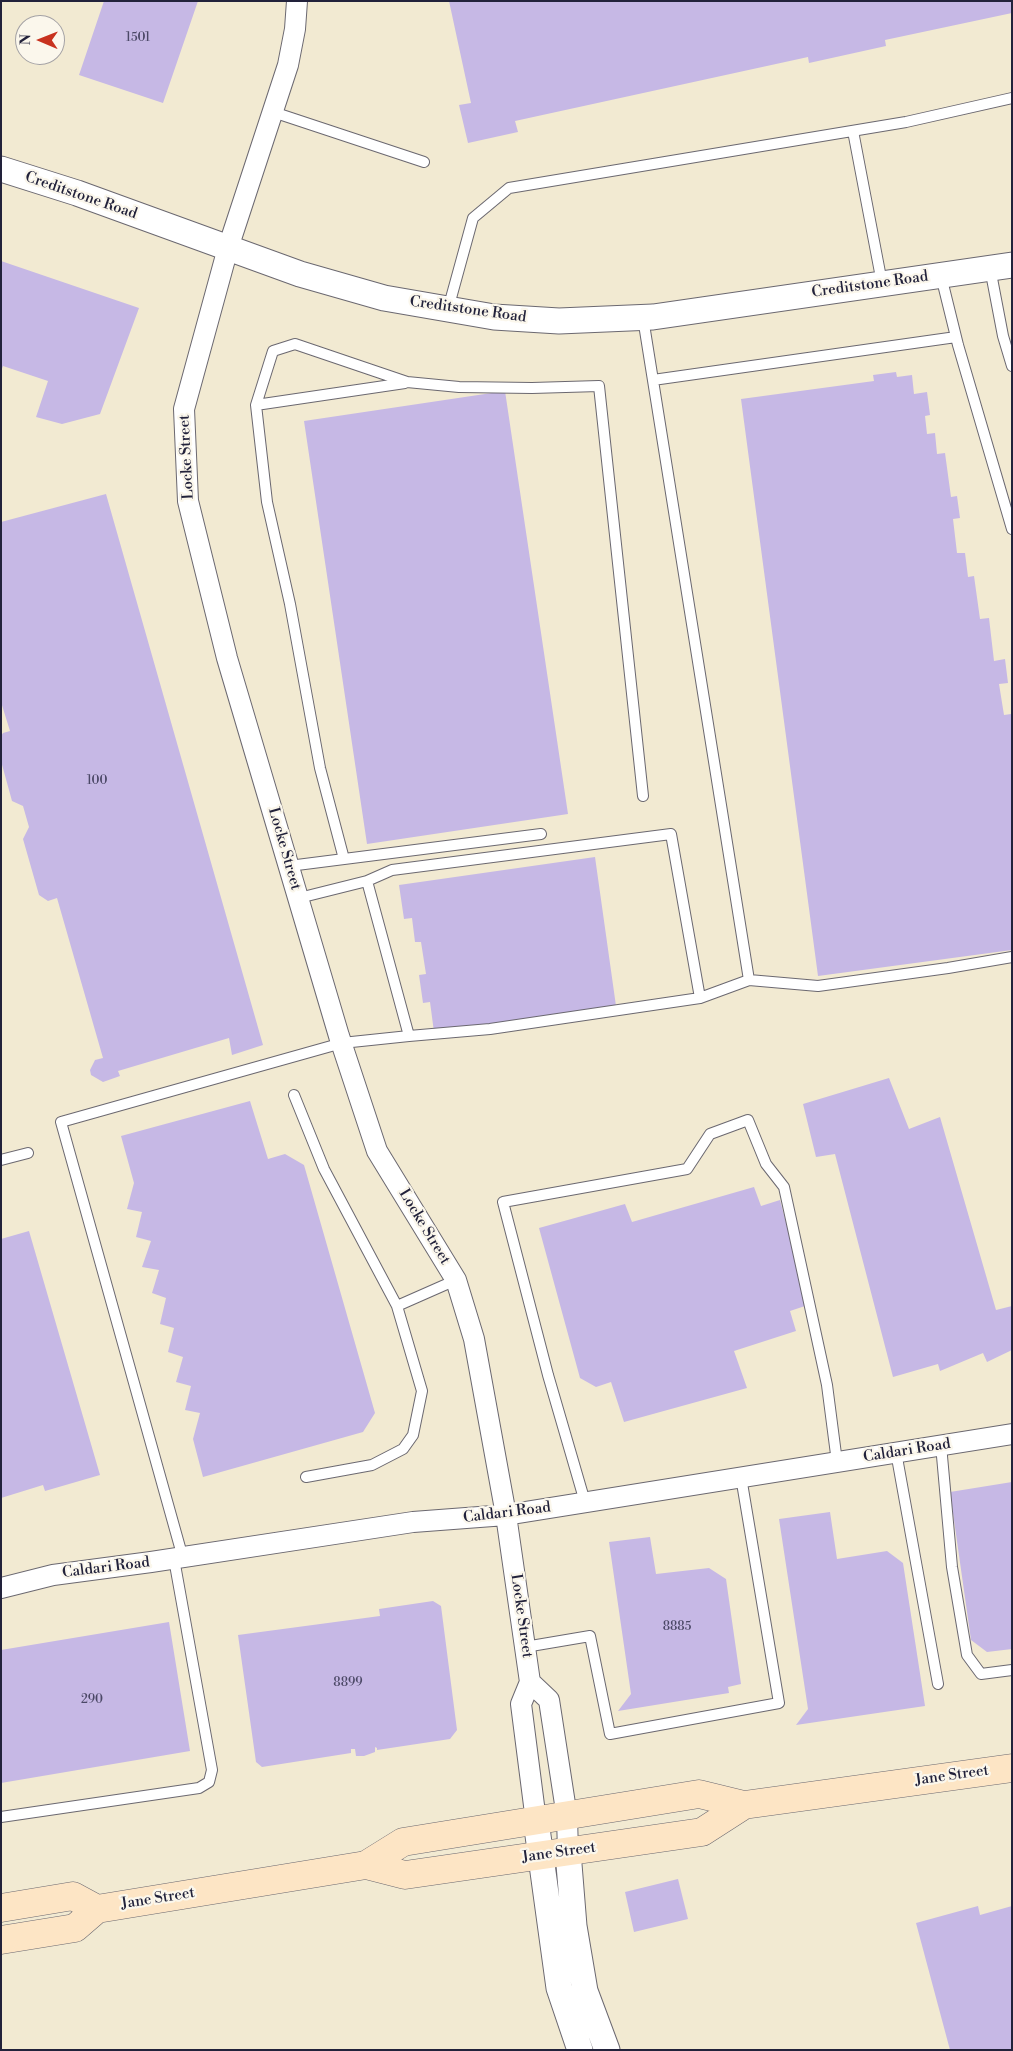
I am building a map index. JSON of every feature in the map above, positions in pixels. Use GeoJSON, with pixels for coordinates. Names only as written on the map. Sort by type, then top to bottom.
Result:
{"type":"FeatureCollection","features":[{"type":"Feature","properties":{"kind":"main road","name":"Jane Street"},"geometry":{"type":"LineString","coordinates":[[366,1866],[403,1842],[567,1817],[698,1794],[744,1805],[1012,1768]]}},
{"type":"Feature","properties":{"kind":"main road","name":"Jane Street"},"geometry":{"type":"LineString","coordinates":[[98,1909],[366,1866],[406,1875],[702,1832],[744,1805]]}},
{"type":"Feature","properties":{"kind":"main road"},"geometry":{"type":"LineString","coordinates":[[1,1908],[73,1896],[98,1909],[75,1928],[1,1940]]}},
{"type":"Feature","properties":{"kind":"street","name":"Locke Street"},"geometry":{"type":"LineString","coordinates":[[298,1],[288,65],[228,248],[184,409],[188,501],[228,658],[342,1043],[377,1151],[456,1280],[474,1339],[506,1515],[530,1682],[522,1704],[536,1821]]}},
{"type":"Feature","properties":{"kind":"street","name":"Creditstone Road"},"geometry":{"type":"LineString","coordinates":[[1,169],[77,194],[300,274],[384,298],[494,317],[559,321],[644,318],[1001,267]]}},
{"type":"Feature","properties":{"kind":"street","name":"Caldari Road"},"geometry":{"type":"LineString","coordinates":[[1,1588],[52,1575],[413,1522],[506,1515],[1012,1434]]}},
{"type":"Feature","properties":{"kind":"street"},"geometry":{"type":"LineString","coordinates":[[530,1682],[549,1700],[567,1817],[574,1926],[585,1991],[607,2050]]}},
{"type":"Feature","properties":{"kind":"street"},"geometry":{"type":"LineString","coordinates":[[536,1821],[559,1988],[580,2050]]}},
{"type":"Feature","properties":{"kind":"lane"},"geometry":{"type":"LineString","coordinates":[[448,309],[473,218],[509,188],[906,122],[1012,98]]}},
{"type":"Feature","properties":{"kind":"lane"},"geometry":{"type":"LineString","coordinates":[[272,112],[424,162]]}},
{"type":"Feature","properties":{"kind":"lane"},"geometry":{"type":"LineString","coordinates":[[853,130],[882,283]]}},
{"type":"Feature","properties":{"kind":"lane"},"geometry":{"type":"LineString","coordinates":[[1001,267],[1003,336],[1012,366]]}},
{"type":"Feature","properties":{"kind":"lane"},"geometry":{"type":"LineString","coordinates":[[941,275],[956,337],[1012,529]]}},
{"type":"Feature","properties":{"kind":"lane"},"geometry":{"type":"LineString","coordinates":[[644,318],[749,980]]}},
{"type":"Feature","properties":{"kind":"lane"},"geometry":{"type":"LineString","coordinates":[[653,380],[956,337]]}},
{"type":"Feature","properties":{"kind":"lane"},"geometry":{"type":"LineString","coordinates":[[344,859],[320,768],[290,604],[267,502],[256,405],[273,351],[296,344],[407,382]]}},
{"type":"Feature","properties":{"kind":"lane"},"geometry":{"type":"LineString","coordinates":[[256,405],[407,382],[477,387],[600,386],[643,796]]}},
{"type":"Feature","properties":{"kind":"lane"},"geometry":{"type":"LineString","coordinates":[[289,866],[541,834]]}},
{"type":"Feature","properties":{"kind":"lane"},"geometry":{"type":"LineString","coordinates":[[299,898],[367,881],[392,870],[671,834],[700,998]]}},
{"type":"Feature","properties":{"kind":"lane"},"geometry":{"type":"LineString","coordinates":[[367,881],[409,1036]]}},
{"type":"Feature","properties":{"kind":"lane"},"geometry":{"type":"LineString","coordinates":[[1,1817],[199,1788],[209,1782],[212,1770],[178,1558],[61,1122],[342,1043],[490,1028],[700,998],[749,980],[818,986],[1012,957]]}},
{"type":"Feature","properties":{"kind":"lane"},"geometry":{"type":"LineString","coordinates":[[294,1095],[324,1169],[397,1306],[422,1391],[413,1435],[403,1449],[372,1465],[306,1477]]}},
{"type":"Feature","properties":{"kind":"lane"},"geometry":{"type":"LineString","coordinates":[[586,1502],[548,1375],[504,1202],[687,1169],[710,1134],[748,1120],[766,1164],[784,1187],[827,1385],[837,1462]]}},
{"type":"Feature","properties":{"kind":"lane"},"geometry":{"type":"LineString","coordinates":[[1,1160],[28,1153]]}},
{"type":"Feature","properties":{"kind":"lane"},"geometry":{"type":"LineString","coordinates":[[397,1306],[456,1280]]}},
{"type":"Feature","properties":{"kind":"lane"},"geometry":{"type":"LineString","coordinates":[[941,1445],[952,1567],[967,1655],[981,1674],[1012,1670]]}},
{"type":"Feature","properties":{"kind":"lane"},"geometry":{"type":"LineString","coordinates":[[896,1452],[938,1684]]}},
{"type":"Feature","properties":{"kind":"lane"},"geometry":{"type":"LineString","coordinates":[[525,1646],[590,1636],[610,1734],[779,1703],[741,1477]]}},
{"type":"Feature","properties":{"kind":"building"},"geometry":{"type":"Polygon","coordinates":[[[104,1],[198,1],[163,103],[79,75],[104,1]]]}},
{"type":"Feature","properties":{"kind":"building"},"geometry":{"type":"Polygon","coordinates":[[[449,1],[1012,1],[1012,13],[885,40],[886,46],[809,63],[808,57],[515,121],[518,132],[468,143],[459,105],[471,103],[449,1]]]}},
{"type":"Feature","properties":{"kind":"building"},"geometry":{"type":"Polygon","coordinates":[[[1,261],[139,308],[100,414],[62,424],[36,417],[48,381],[3,366],[1,371],[1,261]]]}},
{"type":"Feature","properties":{"kind":"building"},"geometry":{"type":"Polygon","coordinates":[[[896,372],[897,377],[912,375],[914,394],[927,392],[930,415],[925,416],[927,434],[935,433],[937,454],[945,453],[951,497],[957,496],[960,518],[953,519],[957,553],[965,553],[968,577],[974,576],[980,619],[989,618],[994,661],[1005,659],[1008,683],[999,684],[1004,715],[1011,714],[1012,721],[1012,950],[818,976],[741,399],[874,381],[873,375],[896,372]]]}},
{"type":"Feature","properties":{"kind":"building"},"geometry":{"type":"Polygon","coordinates":[[[505,391],[568,814],[367,844],[304,421],[505,391]]]}},
{"type":"Feature","properties":{"kind":"building"},"geometry":{"type":"Polygon","coordinates":[[[106,494],[263,1045],[232,1055],[229,1038],[118,1071],[120,1076],[103,1082],[91,1075],[90,1070],[95,1060],[103,1058],[57,898],[48,901],[39,895],[23,839],[29,827],[23,806],[12,801],[1,761],[1,736],[3,733],[10,731],[1,702],[1,522],[106,494]]]}},
{"type":"Feature","properties":{"kind":"building"},"geometry":{"type":"Polygon","coordinates":[[[595,857],[616,1006],[434,1032],[430,1002],[423,1003],[419,975],[426,974],[421,942],[415,942],[412,918],[404,919],[399,885],[595,857]]]}},
{"type":"Feature","properties":{"kind":"building"},"geometry":{"type":"Polygon","coordinates":[[[889,1078],[909,1129],[940,1117],[996,1310],[1012,1306],[1012,1350],[987,1362],[983,1353],[940,1371],[938,1364],[893,1377],[835,1154],[816,1157],[803,1104],[889,1078]]]}},
{"type":"Feature","properties":{"kind":"building"},"geometry":{"type":"Polygon","coordinates":[[[250,1101],[268,1159],[285,1154],[304,1165],[375,1413],[363,1432],[203,1477],[193,1439],[200,1413],[185,1410],[191,1386],[176,1382],[183,1357],[168,1352],[174,1328],[160,1324],[166,1298],[152,1293],[159,1270],[142,1267],[151,1241],[136,1237],[142,1212],[127,1209],[134,1183],[121,1136],[250,1101]]]}},
{"type":"Feature","properties":{"kind":"building"},"geometry":{"type":"Polygon","coordinates":[[[754,1187],[761,1206],[780,1200],[808,1305],[790,1311],[796,1331],[734,1351],[747,1388],[624,1422],[611,1382],[596,1387],[580,1378],[539,1228],[625,1204],[632,1222],[754,1187]]]}},
{"type":"Feature","properties":{"kind":"building"},"geometry":{"type":"Polygon","coordinates":[[[29,1231],[100,1475],[45,1491],[43,1485],[1,1498],[1,1239],[29,1231]]]}},
{"type":"Feature","properties":{"kind":"building"},"geometry":{"type":"Polygon","coordinates":[[[1012,1482],[1012,1649],[987,1652],[971,1640],[950,1492],[1012,1482]]]}},
{"type":"Feature","properties":{"kind":"building"},"geometry":{"type":"Polygon","coordinates":[[[830,1512],[837,1559],[887,1551],[903,1563],[925,1706],[796,1725],[808,1709],[779,1519],[830,1512]]]}},
{"type":"Feature","properties":{"kind":"building"},"geometry":{"type":"Polygon","coordinates":[[[650,1537],[656,1574],[709,1568],[726,1579],[741,1684],[728,1687],[729,1693],[618,1711],[631,1694],[609,1542],[650,1537]]]}},
{"type":"Feature","properties":{"kind":"building"},"geometry":{"type":"Polygon","coordinates":[[[433,1601],[441,1606],[457,1730],[450,1739],[377,1750],[375,1747],[375,1752],[364,1756],[356,1756],[355,1749],[351,1749],[351,1753],[262,1767],[256,1762],[238,1635],[380,1616],[379,1609],[433,1601]]]}},
{"type":"Feature","properties":{"kind":"building"},"geometry":{"type":"Polygon","coordinates":[[[169,1622],[190,1751],[1,1783],[1,1650],[169,1622]]]}},
{"type":"Feature","properties":{"kind":"building"},"geometry":{"type":"Polygon","coordinates":[[[678,1879],[688,1919],[634,1932],[625,1892],[678,1879]]]}},
{"type":"Feature","properties":{"kind":"building"},"geometry":{"type":"Polygon","coordinates":[[[978,1906],[980,1915],[1012,1906],[1012,2050],[950,2050],[916,1923],[978,1906]]]}}]}
